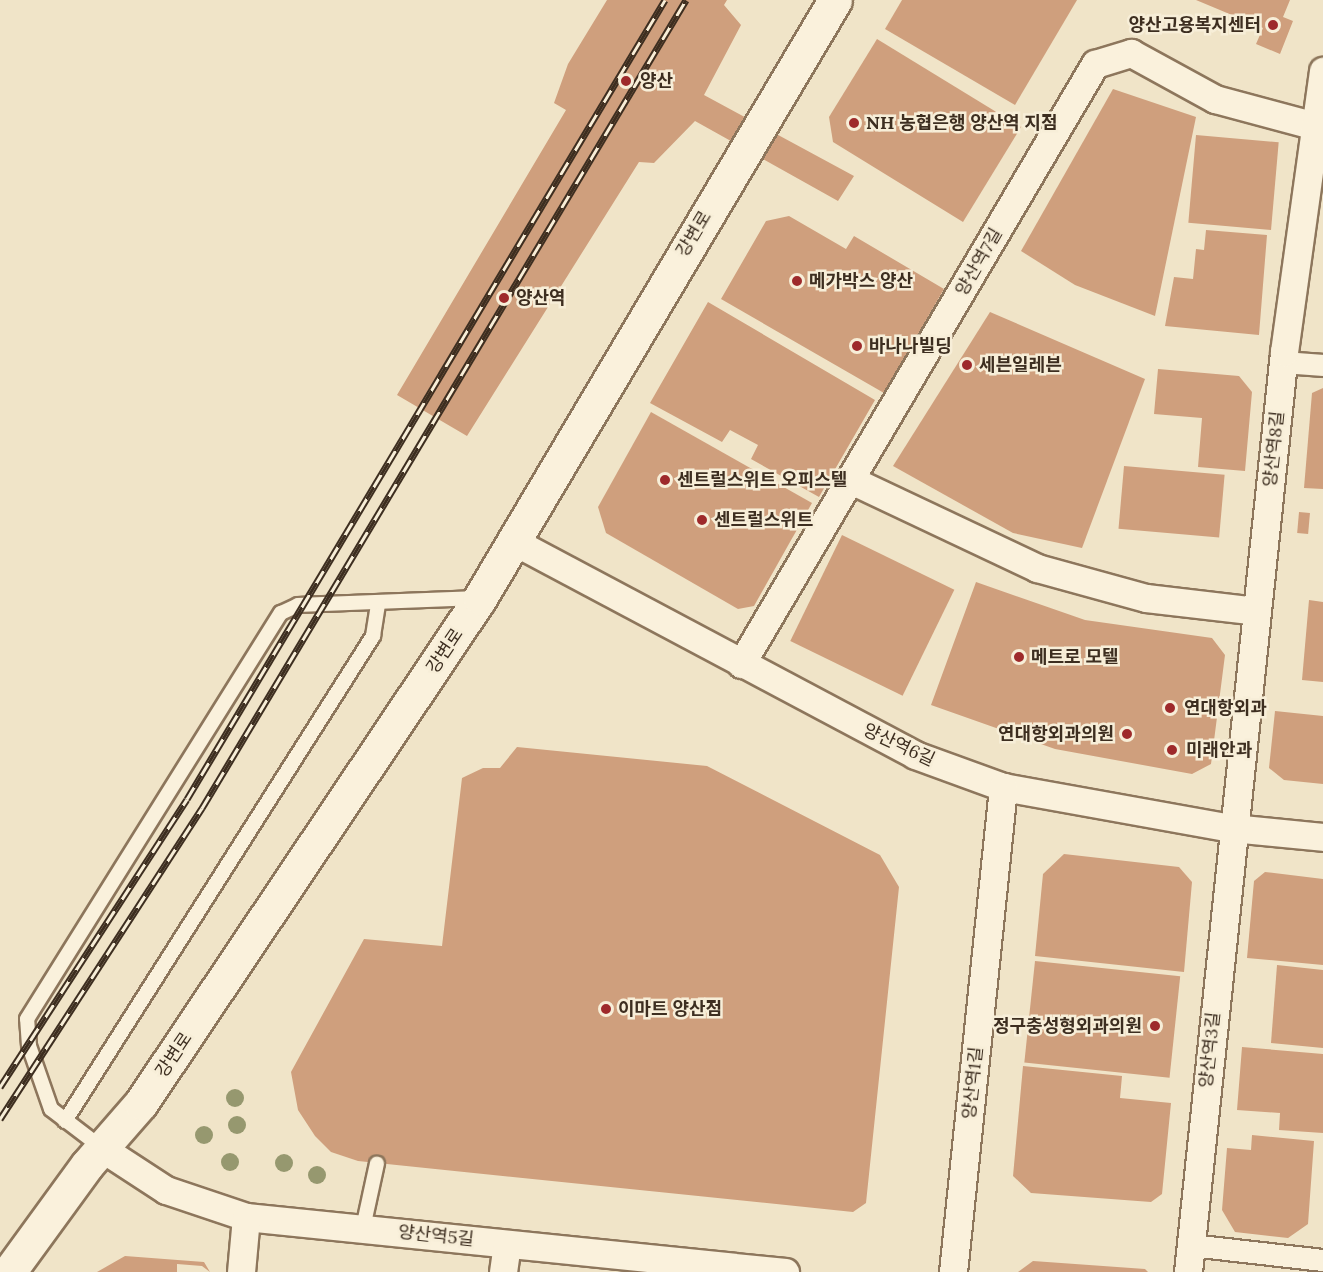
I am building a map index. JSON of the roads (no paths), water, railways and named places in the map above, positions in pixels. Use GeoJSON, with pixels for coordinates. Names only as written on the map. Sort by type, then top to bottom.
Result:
{"type":"FeatureCollection","features":[{"type":"Feature","properties":{"kind":"street","name":"강변로"},"geometry":{"type":"LineString","coordinates":[[9,1272],[141,1103],[480,598],[835,0]]}},
{"type":"Feature","properties":{"kind":"street","name":"양산역7길"},"geometry":{"type":"LineString","coordinates":[[741,664],[1095,64],[1131,53],[1215,99],[1316,126]]}},
{"type":"Feature","properties":{"kind":"street","name":"양산역8길"},"geometry":{"type":"LineString","coordinates":[[1232,828],[1283,362],[1323,71]]}},
{"type":"Feature","properties":{"kind":"street"},"geometry":{"type":"LineString","coordinates":[[1283,362],[1323,365]]}},
{"type":"Feature","properties":{"kind":"street"},"geometry":{"type":"LineString","coordinates":[[851,480],[1037,568],[1146,598],[1256,611]]}},
{"type":"Feature","properties":{"kind":"street","name":"양산역6길"},"geometry":{"type":"LineString","coordinates":[[513,541],[915,755],[1003,787],[1232,828],[1323,837]]}},
{"type":"Feature","properties":{"kind":"street","name":"양산역1길"},"geometry":{"type":"LineString","coordinates":[[953,1272],[1003,787]]}},
{"type":"Feature","properties":{"kind":"street","name":"양산역3길"},"geometry":{"type":"LineString","coordinates":[[1188,1272],[1232,828]]}},
{"type":"Feature","properties":{"kind":"street","name":"양산역5길"},"geometry":{"type":"LineString","coordinates":[[103,1149],[166,1190],[246,1217],[785,1272]]}},
{"type":"Feature","properties":{"kind":"street"},"geometry":{"type":"LineString","coordinates":[[241,1272],[246,1217]]}},
{"type":"Feature","properties":{"kind":"street"},"geometry":{"type":"LineString","coordinates":[[503,1272],[507,1244]]}},
{"type":"Feature","properties":{"kind":"street"},"geometry":{"type":"LineString","coordinates":[[1191,1245],[1323,1260]]}},
{"type":"Feature","properties":{"kind":"lane"},"geometry":{"type":"LineString","coordinates":[[103,1149],[51,1109],[29,1046],[27,1019],[280,613],[298,605],[378,604],[480,598]]}},
{"type":"Feature","properties":{"kind":"lane"},"geometry":{"type":"LineString","coordinates":[[65,1121],[373,636],[378,604]]}},
{"type":"Feature","properties":{"kind":"lane"},"geometry":{"type":"LineString","coordinates":[[363,1228],[377,1163]]}},
{"type":"Feature","properties":{"kind":"railway"},"geometry":{"type":"LineString","coordinates":[[0,1087],[187,799],[665,0]]}},
{"type":"Feature","properties":{"kind":"railway"},"geometry":{"type":"LineString","coordinates":[[0,1119],[202,808],[686,0]]}},
{"type":"Feature","properties":{"kind":"place","name":"양산고용복지센터"},"geometry":{"type":"Point","coordinates":[1273,25]}},
{"type":"Feature","properties":{"kind":"place","name":"양산"},"geometry":{"type":"Point","coordinates":[626,81]}},
{"type":"Feature","properties":{"kind":"place","name":"NH 농협은행 양산역 지점"},"geometry":{"type":"Point","coordinates":[854,123]}},
{"type":"Feature","properties":{"kind":"place","name":"메가박스 양산"},"geometry":{"type":"Point","coordinates":[797,281]}},
{"type":"Feature","properties":{"kind":"place","name":"양산역"},"geometry":{"type":"Point","coordinates":[504,298]}},
{"type":"Feature","properties":{"kind":"place","name":"바나나빌딩"},"geometry":{"type":"Point","coordinates":[857,346]}},
{"type":"Feature","properties":{"kind":"place","name":"세븐일레븐"},"geometry":{"type":"Point","coordinates":[967,365]}},
{"type":"Feature","properties":{"kind":"place","name":"센트럴스위트 오피스텔"},"geometry":{"type":"Point","coordinates":[665,480]}},
{"type":"Feature","properties":{"kind":"place","name":"센트럴스위트"},"geometry":{"type":"Point","coordinates":[702,520]}},
{"type":"Feature","properties":{"kind":"place","name":"메트로 모텔"},"geometry":{"type":"Point","coordinates":[1019,657]}},
{"type":"Feature","properties":{"kind":"place","name":"연대항외과"},"geometry":{"type":"Point","coordinates":[1170,708]}},
{"type":"Feature","properties":{"kind":"place","name":"연대항외과의원"},"geometry":{"type":"Point","coordinates":[1127,734]}},
{"type":"Feature","properties":{"kind":"place","name":"미래안과"},"geometry":{"type":"Point","coordinates":[1172,750]}},
{"type":"Feature","properties":{"kind":"place","name":"이마트 양산점"},"geometry":{"type":"Point","coordinates":[606,1009]}},
{"type":"Feature","properties":{"kind":"place","name":"정구충성형외과의원"},"geometry":{"type":"Point","coordinates":[1155,1026]}}]}
